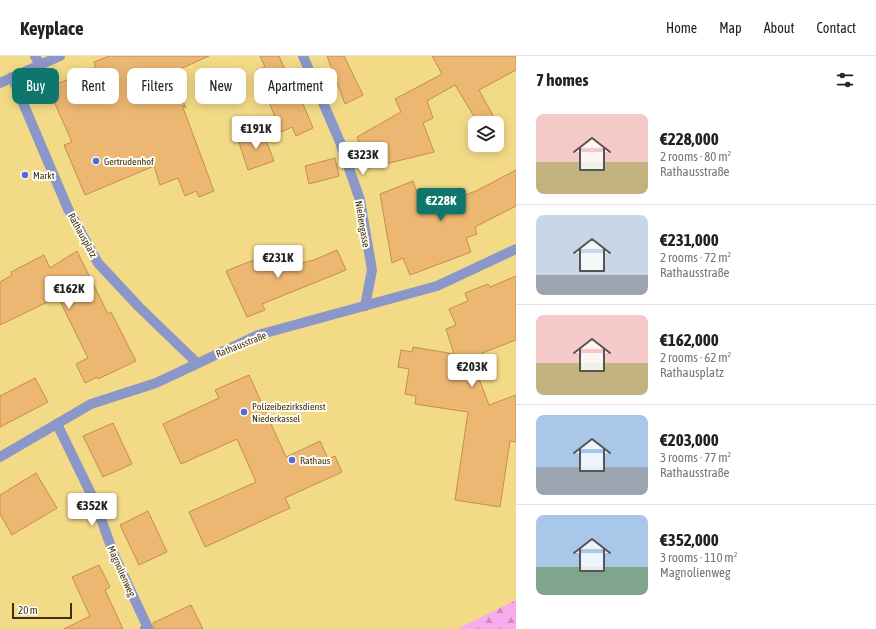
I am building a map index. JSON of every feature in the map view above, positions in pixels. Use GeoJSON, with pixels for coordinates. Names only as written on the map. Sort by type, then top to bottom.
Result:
{"type":"FeatureCollection","features":[{"type":"Feature","properties":{"kind":"street"},"geometry":{"type":"LineString","coordinates":[[25,68],[37,60],[60,56]]}},
{"type":"Feature","properties":{"kind":"street","name":"Nießengasse"},"geometry":{"type":"LineString","coordinates":[[303,56],[340,142],[360,200],[372,270],[365,306]]}},
{"type":"Feature","properties":{"kind":"street"},"geometry":{"type":"LineString","coordinates":[[0,83],[12,77]]}},
{"type":"Feature","properties":{"kind":"street","name":"Rathausplatz"},"geometry":{"type":"LineString","coordinates":[[23,104],[68,209],[98,263],[139,307],[197,363]]}},
{"type":"Feature","properties":{"kind":"street","name":"Rathausstraße"},"geometry":{"type":"LineString","coordinates":[[0,458],[91,404],[156,383],[258,336],[437,286],[516,249]]}},
{"type":"Feature","properties":{"kind":"street","name":"Magnolienweg"},"geometry":{"type":"LineString","coordinates":[[58,424],[96,502],[114,555],[148,628],[145,629]]}},
{"type":"Feature","properties":{"kind":"green space"},"geometry":{"type":"Polygon","coordinates":[[[516,600],[516,629],[457,629],[516,600]]]}},
{"type":"Feature","properties":{"kind":"building"},"geometry":{"type":"Polygon","coordinates":[[[109,56],[209,56],[182,68],[127,68],[127,104],[184,104],[186,108],[182,105],[214,191],[199,197],[196,191],[185,196],[178,178],[160,185],[154,166],[85,195],[64,145],[72,142],[55,104],[59,104],[59,83],[67,80],[67,104],[119,104],[119,68],[94,68],[96,67],[94,62],[109,56]]]}},
{"type":"Feature","properties":{"kind":"building"},"geometry":{"type":"Polygon","coordinates":[[[260,56],[279,56],[284,68],[262,68],[265,67],[260,56]]]}},
{"type":"Feature","properties":{"kind":"building"},"geometry":{"type":"Polygon","coordinates":[[[327,56],[344,56],[363,95],[345,104],[337,83],[337,68],[332,68],[327,56]]]}},
{"type":"Feature","properties":{"kind":"building"},"geometry":{"type":"Polygon","coordinates":[[[432,56],[516,56],[516,70],[479,90],[493,116],[474,116],[455,85],[427,101],[433,118],[423,123],[434,152],[369,168],[357,137],[401,112],[395,99],[442,74],[432,56]]]}},
{"type":"Feature","properties":{"kind":"building"},"geometry":{"type":"Polygon","coordinates":[[[270,104],[303,104],[313,128],[296,136],[292,127],[281,132],[270,104]]]}},
{"type":"Feature","properties":{"kind":"building"},"geometry":{"type":"Polygon","coordinates":[[[262,130],[274,161],[248,170],[238,139],[262,130]]]}},
{"type":"Feature","properties":{"kind":"building"},"geometry":{"type":"Polygon","coordinates":[[[335,158],[339,176],[309,184],[305,166],[335,158]]]}},
{"type":"Feature","properties":{"kind":"building"},"geometry":{"type":"Polygon","coordinates":[[[516,170],[516,206],[475,227],[477,234],[466,238],[471,252],[410,275],[403,258],[392,263],[380,194],[413,181],[424,210],[476,191],[516,170]]]}},
{"type":"Feature","properties":{"kind":"building"},"geometry":{"type":"Polygon","coordinates":[[[337,250],[346,270],[262,304],[265,310],[247,317],[226,271],[269,254],[271,259],[278,256],[281,264],[292,261],[294,265],[314,260],[337,250]]]}},
{"type":"Feature","properties":{"kind":"building"},"geometry":{"type":"Polygon","coordinates":[[[77,251],[108,314],[111,312],[136,361],[98,379],[97,377],[85,383],[76,364],[88,358],[58,297],[0,325],[0,282],[12,275],[11,272],[44,255],[50,268],[77,251]]]}},
{"type":"Feature","properties":{"kind":"building"},"geometry":{"type":"Polygon","coordinates":[[[516,276],[516,340],[482,353],[489,372],[478,376],[489,405],[516,395],[516,442],[510,441],[500,507],[455,500],[468,412],[415,404],[416,396],[405,394],[409,369],[398,367],[401,350],[412,352],[413,347],[454,354],[446,329],[456,325],[449,309],[468,301],[465,293],[488,284],[490,287],[516,276]]]}},
{"type":"Feature","properties":{"kind":"building","name":"Rathaus"},"geometry":{"type":"Polygon","coordinates":[[[249,375],[286,457],[320,441],[328,459],[335,456],[342,472],[285,498],[290,508],[205,547],[189,512],[256,482],[237,439],[181,464],[163,424],[219,398],[215,390],[249,375]]]}},
{"type":"Feature","properties":{"kind":"building"},"geometry":{"type":"Polygon","coordinates":[[[35,378],[48,402],[0,427],[0,396],[35,378]]]}},
{"type":"Feature","properties":{"kind":"building"},"geometry":{"type":"Polygon","coordinates":[[[113,423],[132,464],[103,477],[83,436],[113,423]]]}},
{"type":"Feature","properties":{"kind":"building"},"geometry":{"type":"Polygon","coordinates":[[[36,473],[57,508],[12,535],[0,514],[0,495],[36,473]]]}},
{"type":"Feature","properties":{"kind":"building"},"geometry":{"type":"Polygon","coordinates":[[[148,511],[167,552],[139,565],[120,525],[148,511]]]}},
{"type":"Feature","properties":{"kind":"building"},"geometry":{"type":"Polygon","coordinates":[[[99,565],[110,587],[105,590],[123,629],[64,629],[90,616],[72,577],[99,565]]]}},
{"type":"Feature","properties":{"kind":"building"},"geometry":{"type":"Polygon","coordinates":[[[191,605],[203,629],[154,629],[153,623],[191,605]]]}},
{"type":"Feature","properties":{"kind":"place","name":"Gertrudenhof"},"geometry":{"type":"Point","coordinates":[96,161]}},
{"type":"Feature","properties":{"kind":"place","name":"Markt"},"geometry":{"type":"Point","coordinates":[25,175]}},
{"type":"Feature","properties":{"kind":"place","name":"Polizeibezirksdienst Niederkassel"},"geometry":{"type":"Point","coordinates":[244,412]}},
{"type":"Feature","properties":{"kind":"place","name":"Rathaus"},"geometry":{"type":"Point","coordinates":[292,460]}}]}
